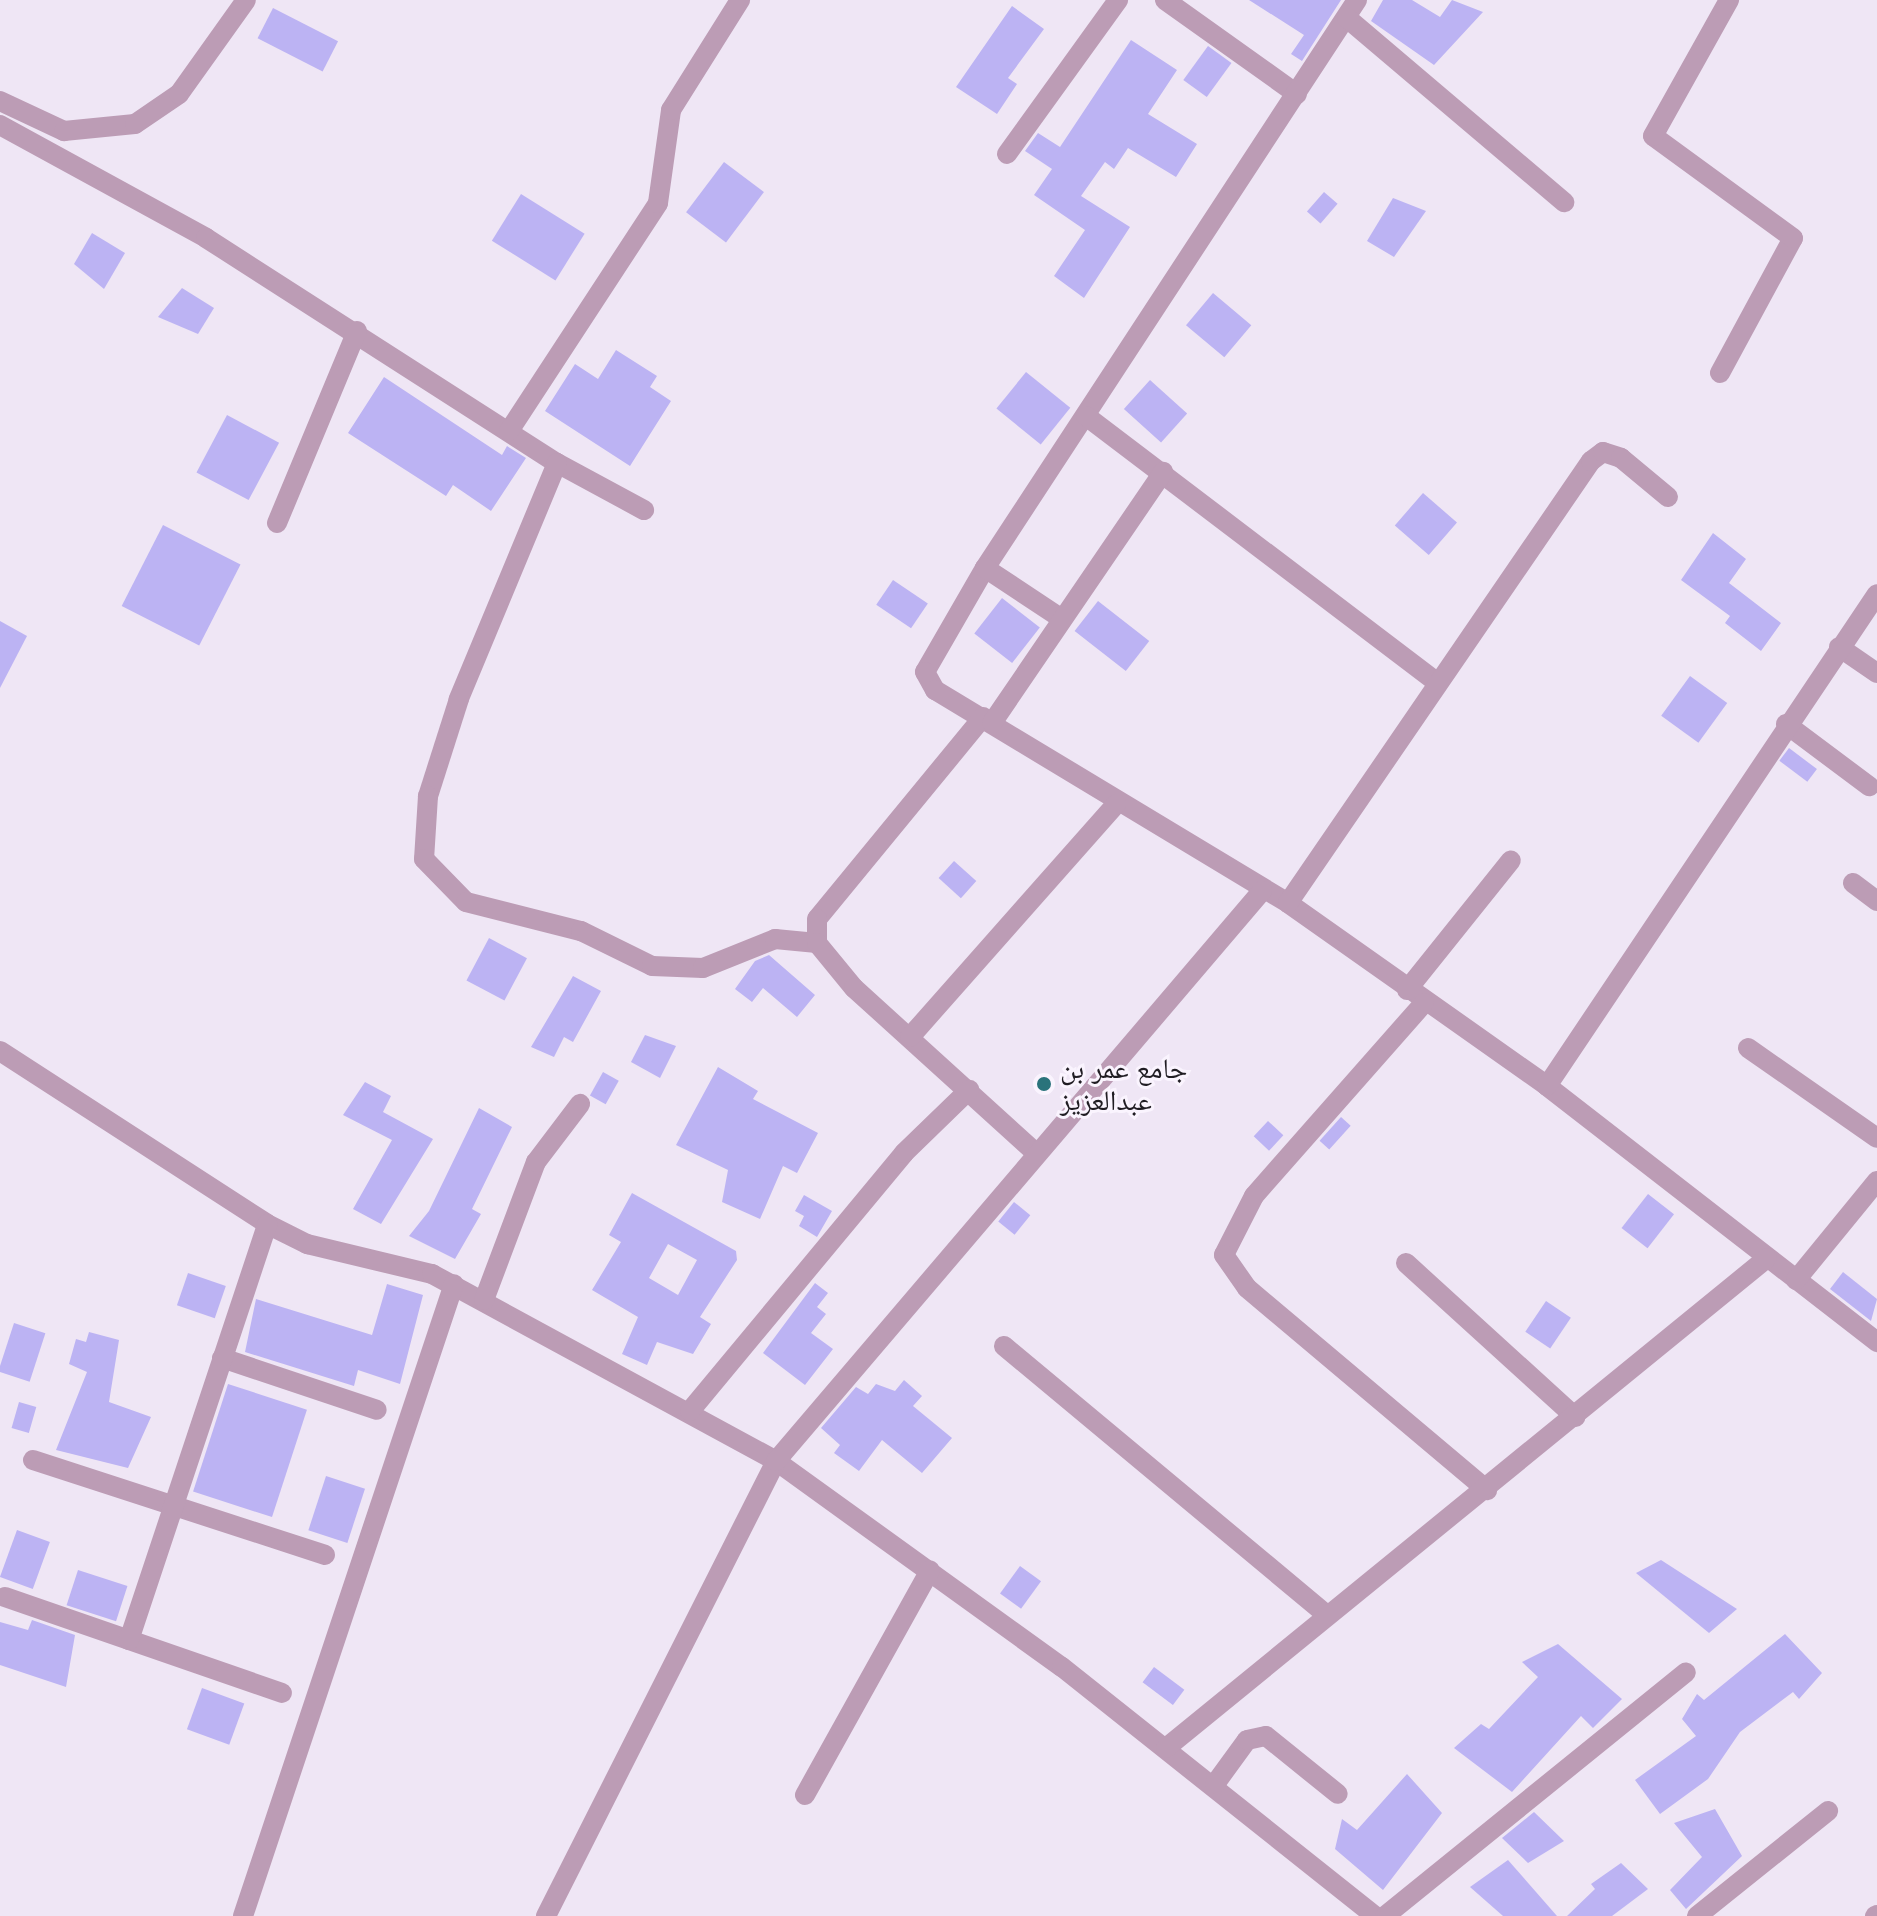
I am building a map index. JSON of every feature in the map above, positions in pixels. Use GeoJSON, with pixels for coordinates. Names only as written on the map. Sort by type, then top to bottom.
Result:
{"type":"FeatureCollection","features":[{"type":"Feature","properties":{"kind":"street"},"geometry":{"type":"LineString","coordinates":[[0,101],[64,131],[135,124],[179,94],[246,0]]}},
{"type":"Feature","properties":{"kind":"street"},"geometry":{"type":"LineString","coordinates":[[509,431],[658,203],[671,110],[740,0]]}},
{"type":"Feature","properties":{"kind":"street"},"geometry":{"type":"LineString","coordinates":[[1007,154],[1118,0]]}},
{"type":"Feature","properties":{"kind":"street"},"geometry":{"type":"LineString","coordinates":[[1165,0],[1297,94]]}},
{"type":"Feature","properties":{"kind":"street"},"geometry":{"type":"LineString","coordinates":[[1720,373],[1793,238],[1653,136],[1729,0]]}},
{"type":"Feature","properties":{"kind":"street"},"geometry":{"type":"LineString","coordinates":[[1564,202],[1352,9],[985,568],[925,672],[935,690],[988,720],[1116,804],[1262,891],[1288,903],[1424,1003],[1547,1086],[1877,1342]]}},
{"type":"Feature","properties":{"kind":"street"},"geometry":{"type":"LineString","coordinates":[[0,125],[357,331],[557,463],[644,510]]}},
{"type":"Feature","properties":{"kind":"street"},"geometry":{"type":"LineString","coordinates":[[277,523],[357,331]]}},
{"type":"Feature","properties":{"kind":"street"},"geometry":{"type":"LineString","coordinates":[[1086,416],[1437,682]]}},
{"type":"Feature","properties":{"kind":"street"},"geometry":{"type":"LineString","coordinates":[[1288,903],[1591,461],[1603,452],[1621,458],[1668,497]]}},
{"type":"Feature","properties":{"kind":"street"},"geometry":{"type":"LineString","coordinates":[[557,463],[459,699],[428,796],[424,859],[445,888],[466,902],[581,931],[652,966],[703,968],[775,939],[817,943],[910,1037],[1035,1152]]}},
{"type":"Feature","properties":{"kind":"street"},"geometry":{"type":"LineString","coordinates":[[817,943],[817,919],[988,720],[1163,472]]}},
{"type":"Feature","properties":{"kind":"street"},"geometry":{"type":"LineString","coordinates":[[985,568],[1062,619]]}},
{"type":"Feature","properties":{"kind":"street"},"geometry":{"type":"LineString","coordinates":[[1547,1086],[1786,724],[1877,594]]}},
{"type":"Feature","properties":{"kind":"street"},"geometry":{"type":"LineString","coordinates":[[1839,647],[1877,673]]}},
{"type":"Feature","properties":{"kind":"street"},"geometry":{"type":"LineString","coordinates":[[1786,724],[1869,786]]}},
{"type":"Feature","properties":{"kind":"street"},"geometry":{"type":"LineString","coordinates":[[910,1037],[1116,804]]}},
{"type":"Feature","properties":{"kind":"street"},"geometry":{"type":"LineString","coordinates":[[1407,990],[1511,860]]}},
{"type":"Feature","properties":{"kind":"street"},"geometry":{"type":"LineString","coordinates":[[1853,883],[1877,901]]}},
{"type":"Feature","properties":{"kind":"street"},"geometry":{"type":"LineString","coordinates":[[546,1916],[776,1461],[1035,1152],[1164,1014],[1262,891]]}},
{"type":"Feature","properties":{"kind":"street"},"geometry":{"type":"LineString","coordinates":[[1424,1003],[1254,1196],[1224,1255],[1247,1288],[1487,1490]]}},
{"type":"Feature","properties":{"kind":"street"},"geometry":{"type":"LineString","coordinates":[[1748,1048],[1877,1138]]}},
{"type":"Feature","properties":{"kind":"street"},"geometry":{"type":"LineString","coordinates":[[0,1051],[267,1224],[307,1244],[409,1266],[454,1284],[776,1461],[930,1570],[1215,1784],[1366,1913]]}},
{"type":"Feature","properties":{"kind":"street"},"geometry":{"type":"LineString","coordinates":[[690,1411],[895,1164],[969,1090]]}},
{"type":"Feature","properties":{"kind":"street"},"geometry":{"type":"LineString","coordinates":[[484,1300],[536,1162],[580,1104]]}},
{"type":"Feature","properties":{"kind":"street"},"geometry":{"type":"LineString","coordinates":[[1796,1280],[1877,1181]]}},
{"type":"Feature","properties":{"kind":"street"},"geometry":{"type":"LineString","coordinates":[[129,1640],[267,1224]]}},
{"type":"Feature","properties":{"kind":"street"},"geometry":{"type":"LineString","coordinates":[[1166,1748],[1327,1615],[1487,1490],[1767,1258]]}},
{"type":"Feature","properties":{"kind":"street"},"geometry":{"type":"LineString","coordinates":[[1406,1263],[1575,1417]]}},
{"type":"Feature","properties":{"kind":"street"},"geometry":{"type":"LineString","coordinates":[[243,1916],[454,1284]]}},
{"type":"Feature","properties":{"kind":"street"},"geometry":{"type":"LineString","coordinates":[[1004,1346],[1327,1615]]}},
{"type":"Feature","properties":{"kind":"street"},"geometry":{"type":"LineString","coordinates":[[222,1358],[377,1410]]}},
{"type":"Feature","properties":{"kind":"street"},"geometry":{"type":"LineString","coordinates":[[33,1460],[174,1503],[325,1555]]}},
{"type":"Feature","properties":{"kind":"street"},"geometry":{"type":"LineString","coordinates":[[805,1795],[930,1570]]}},
{"type":"Feature","properties":{"kind":"street"},"geometry":{"type":"LineString","coordinates":[[5,1597],[282,1693]]}},
{"type":"Feature","properties":{"kind":"street"},"geometry":{"type":"LineString","coordinates":[[1385,1916],[1686,1672]]}},
{"type":"Feature","properties":{"kind":"street"},"geometry":{"type":"LineString","coordinates":[[1215,1784],[1247,1740],[1266,1736],[1338,1794]]}},
{"type":"Feature","properties":{"kind":"street"},"geometry":{"type":"LineString","coordinates":[[1697,1916],[1828,1811]]}},
{"type":"Feature","properties":{"kind":"building"},"geometry":{"type":"Polygon","coordinates":[[[1249,0],[1341,0],[1302,61],[1291,54],[1304,35],[1249,0]]]}},
{"type":"Feature","properties":{"kind":"building"},"geometry":{"type":"Polygon","coordinates":[[[1383,0],[1412,0],[1440,17],[1452,0],[1483,12],[1434,65],[1371,21],[1383,0]]]}},
{"type":"Feature","properties":{"kind":"building"},"geometry":{"type":"Polygon","coordinates":[[[1012,6],[1044,29],[1008,78],[1017,84],[997,114],[956,87],[1012,6]]]}},
{"type":"Feature","properties":{"kind":"building"},"geometry":{"type":"Polygon","coordinates":[[[273,8],[338,41],[323,71],[258,38],[273,8]]]}},
{"type":"Feature","properties":{"kind":"building"},"geometry":{"type":"Polygon","coordinates":[[[1131,40],[1177,70],[1148,114],[1197,144],[1176,177],[1128,148],[1114,169],[1105,162],[1081,196],[1130,227],[1084,298],[1054,276],[1085,230],[1034,195],[1052,169],[1025,151],[1038,133],[1060,147],[1131,40]]]}},
{"type":"Feature","properties":{"kind":"building"},"geometry":{"type":"Polygon","coordinates":[[[1208,46],[1231,63],[1207,97],[1183,80],[1208,46]]]}},
{"type":"Feature","properties":{"kind":"building"},"geometry":{"type":"Polygon","coordinates":[[[724,162],[764,192],[726,242],[686,212],[724,162]]]}},
{"type":"Feature","properties":{"kind":"building"},"geometry":{"type":"Polygon","coordinates":[[[1324,192],[1338,204],[1321,223],[1307,212],[1324,192]]]}},
{"type":"Feature","properties":{"kind":"building"},"geometry":{"type":"Polygon","coordinates":[[[521,194],[585,234],[555,280],[492,241],[521,194]]]}},
{"type":"Feature","properties":{"kind":"building"},"geometry":{"type":"Polygon","coordinates":[[[1393,198],[1426,211],[1394,257],[1367,241],[1393,198]]]}},
{"type":"Feature","properties":{"kind":"building"},"geometry":{"type":"Polygon","coordinates":[[[92,233],[125,253],[104,289],[74,264],[92,233]]]}},
{"type":"Feature","properties":{"kind":"building"},"geometry":{"type":"Polygon","coordinates":[[[182,288],[214,308],[198,334],[158,317],[182,288]]]}},
{"type":"Feature","properties":{"kind":"building"},"geometry":{"type":"Polygon","coordinates":[[[1213,293],[1251,325],[1224,357],[1186,325],[1213,293]]]}},
{"type":"Feature","properties":{"kind":"building"},"geometry":{"type":"Polygon","coordinates":[[[616,350],[657,376],[650,387],[671,401],[630,466],[545,411],[575,364],[598,379],[616,350]]]}},
{"type":"Feature","properties":{"kind":"building"},"geometry":{"type":"Polygon","coordinates":[[[1026,372],[1070,408],[1041,444],[996,409],[1026,372]]]}},
{"type":"Feature","properties":{"kind":"building"},"geometry":{"type":"Polygon","coordinates":[[[384,377],[502,455],[507,446],[526,458],[491,511],[453,485],[446,496],[348,433],[384,377]]]}},
{"type":"Feature","properties":{"kind":"building"},"geometry":{"type":"Polygon","coordinates":[[[1150,380],[1187,413],[1161,442],[1124,409],[1150,380]]]}},
{"type":"Feature","properties":{"kind":"building"},"geometry":{"type":"Polygon","coordinates":[[[227,415],[279,443],[249,500],[196,472],[227,415]]]}},
{"type":"Feature","properties":{"kind":"building"},"geometry":{"type":"Polygon","coordinates":[[[1423,493],[1457,523],[1429,555],[1395,525],[1423,493]]]}},
{"type":"Feature","properties":{"kind":"building"},"geometry":{"type":"Polygon","coordinates":[[[163,525],[241,564],[199,646],[122,606],[163,525]]]}},
{"type":"Feature","properties":{"kind":"building"},"geometry":{"type":"Polygon","coordinates":[[[1713,533],[1746,559],[1729,583],[1781,623],[1761,651],[1725,623],[1730,616],[1681,580],[1713,533]]]}},
{"type":"Feature","properties":{"kind":"building"},"geometry":{"type":"Polygon","coordinates":[[[893,580],[928,603],[911,628],[876,605],[893,580]]]}},
{"type":"Feature","properties":{"kind":"building"},"geometry":{"type":"Polygon","coordinates":[[[1002,598],[1040,628],[1012,663],[974,633],[1002,598]]]}},
{"type":"Feature","properties":{"kind":"building"},"geometry":{"type":"Polygon","coordinates":[[[1098,601],[1149,641],[1126,671],[1075,631],[1098,601]]]}},
{"type":"Feature","properties":{"kind":"building"},"geometry":{"type":"Polygon","coordinates":[[[0,621],[27,636],[0,688],[0,621]]]}},
{"type":"Feature","properties":{"kind":"building"},"geometry":{"type":"Polygon","coordinates":[[[1690,676],[1727,703],[1698,743],[1661,716],[1690,676]]]}},
{"type":"Feature","properties":{"kind":"building"},"geometry":{"type":"Polygon","coordinates":[[[1789,748],[1817,769],[1807,782],[1779,761],[1789,748]]]}},
{"type":"Feature","properties":{"kind":"building"},"geometry":{"type":"Polygon","coordinates":[[[954,861],[976,881],[961,898],[939,878],[954,861]]]}},
{"type":"Feature","properties":{"kind":"building"},"geometry":{"type":"Polygon","coordinates":[[[489,938],[527,958],[504,1001],[466,980],[489,938]]]}},
{"type":"Feature","properties":{"kind":"building"},"geometry":{"type":"Polygon","coordinates":[[[769,955],[815,995],[797,1017],[763,988],[752,1002],[735,989],[755,961],[769,955]]]}},
{"type":"Feature","properties":{"kind":"building"},"geometry":{"type":"Polygon","coordinates":[[[573,976],[601,991],[573,1042],[564,1037],[554,1057],[531,1047],[573,976]]]}},
{"type":"Feature","properties":{"kind":"building"},"geometry":{"type":"Polygon","coordinates":[[[645,1035],[676,1046],[660,1078],[631,1062],[645,1035]]]}},
{"type":"Feature","properties":{"kind":"building"},"geometry":{"type":"Polygon","coordinates":[[[718,1067],[758,1091],[753,1099],[818,1133],[797,1173],[783,1166],[760,1219],[722,1202],[728,1170],[676,1145],[718,1067]]]}},
{"type":"Feature","properties":{"kind":"building"},"geometry":{"type":"Polygon","coordinates":[[[603,1072],[619,1081],[606,1104],[590,1096],[603,1072]]]}},
{"type":"Feature","properties":{"kind":"building"},"geometry":{"type":"Polygon","coordinates":[[[365,1082],[391,1096],[383,1112],[433,1139],[381,1224],[353,1209],[392,1140],[343,1115],[365,1082]]]}},
{"type":"Feature","properties":{"kind":"building"},"geometry":{"type":"Polygon","coordinates":[[[479,1108],[512,1127],[472,1209],[481,1214],[455,1259],[409,1236],[429,1211],[479,1108]]]}},
{"type":"Feature","properties":{"kind":"building"},"geometry":{"type":"Polygon","coordinates":[[[1341,1117],[1351,1126],[1329,1149],[1320,1141],[1341,1117]]]}},
{"type":"Feature","properties":{"kind":"building"},"geometry":{"type":"Polygon","coordinates":[[[1268,1121],[1283,1135],[1269,1151],[1254,1136],[1268,1121]]]}},
{"type":"Feature","properties":{"kind":"building"},"geometry":{"type":"Polygon","coordinates":[[[632,1193],[736,1251],[737,1260],[700,1317],[711,1324],[693,1354],[657,1342],[647,1365],[622,1354],[638,1317],[592,1290],[621,1242],[609,1235],[632,1193]],[[668,1244],[649,1278],[678,1295],[697,1260],[668,1244]]]}},
{"type":"Feature","properties":{"kind":"building"},"geometry":{"type":"Polygon","coordinates":[[[1648,1194],[1674,1214],[1648,1248],[1622,1228],[1648,1194]]]}},
{"type":"Feature","properties":{"kind":"building"},"geometry":{"type":"Polygon","coordinates":[[[804,1195],[832,1211],[817,1237],[799,1226],[804,1216],[795,1211],[804,1195]]]}},
{"type":"Feature","properties":{"kind":"building"},"geometry":{"type":"Polygon","coordinates":[[[1014,1202],[1030,1215],[1015,1235],[998,1221],[1014,1202]]]}},
{"type":"Feature","properties":{"kind":"building"},"geometry":{"type":"Polygon","coordinates":[[[1843,1272],[1877,1299],[1871,1321],[1830,1289],[1843,1272]]]}},
{"type":"Feature","properties":{"kind":"building"},"geometry":{"type":"Polygon","coordinates":[[[188,1273],[226,1286],[215,1318],[177,1305],[188,1273]]]}},
{"type":"Feature","properties":{"kind":"building"},"geometry":{"type":"Polygon","coordinates":[[[815,1283],[828,1293],[817,1307],[826,1314],[811,1333],[833,1349],[805,1385],[763,1353],[815,1283]]]}},
{"type":"Feature","properties":{"kind":"building"},"geometry":{"type":"Polygon","coordinates":[[[387,1284],[423,1295],[400,1384],[358,1370],[354,1386],[245,1352],[256,1299],[372,1335],[387,1284]]]}},
{"type":"Feature","properties":{"kind":"building"},"geometry":{"type":"Polygon","coordinates":[[[1546,1301],[1571,1318],[1550,1348],[1525,1332],[1546,1301]]]}},
{"type":"Feature","properties":{"kind":"building"},"geometry":{"type":"Polygon","coordinates":[[[14,1323],[45,1333],[30,1382],[0,1372],[14,1323]]]}},
{"type":"Feature","properties":{"kind":"building"},"geometry":{"type":"Polygon","coordinates":[[[89,1332],[119,1340],[109,1402],[151,1417],[128,1468],[56,1450],[87,1372],[69,1364],[76,1339],[86,1342],[89,1332]]]}},
{"type":"Feature","properties":{"kind":"building"},"geometry":{"type":"Polygon","coordinates":[[[904,1380],[922,1396],[913,1406],[952,1438],[922,1473],[882,1440],[859,1471],[834,1453],[840,1445],[821,1428],[856,1387],[868,1394],[876,1384],[895,1391],[904,1380]]]}},
{"type":"Feature","properties":{"kind":"building"},"geometry":{"type":"Polygon","coordinates":[[[228,1384],[307,1410],[272,1517],[193,1491],[228,1384]]]}},
{"type":"Feature","properties":{"kind":"building"},"geometry":{"type":"Polygon","coordinates":[[[19,1402],[36,1407],[29,1433],[12,1428],[19,1402]]]}},
{"type":"Feature","properties":{"kind":"building"},"geometry":{"type":"Polygon","coordinates":[[[326,1476],[365,1489],[347,1543],[308,1530],[326,1476]]]}},
{"type":"Feature","properties":{"kind":"building"},"geometry":{"type":"Polygon","coordinates":[[[17,1530],[50,1542],[33,1589],[0,1577],[17,1530]]]}},
{"type":"Feature","properties":{"kind":"building"},"geometry":{"type":"Polygon","coordinates":[[[1661,1560],[1737,1609],[1709,1633],[1636,1573],[1661,1560]]]}},
{"type":"Feature","properties":{"kind":"building"},"geometry":{"type":"Polygon","coordinates":[[[1020,1566],[1041,1581],[1021,1609],[1000,1594],[1020,1566]]]}},
{"type":"Feature","properties":{"kind":"building"},"geometry":{"type":"Polygon","coordinates":[[[78,1570],[127,1586],[116,1621],[67,1605],[78,1570]]]}},
{"type":"Feature","properties":{"kind":"building"},"geometry":{"type":"Polygon","coordinates":[[[32,1620],[75,1635],[66,1687],[0,1665],[0,1622],[28,1630],[32,1620]]]}},
{"type":"Feature","properties":{"kind":"building"},"geometry":{"type":"Polygon","coordinates":[[[1785,1634],[1822,1673],[1799,1699],[1793,1692],[1740,1732],[1708,1779],[1660,1814],[1635,1780],[1696,1736],[1682,1719],[1697,1694],[1704,1700],[1785,1634]]]}},
{"type":"Feature","properties":{"kind":"building"},"geometry":{"type":"Polygon","coordinates":[[[1558,1644],[1622,1699],[1593,1728],[1581,1716],[1512,1792],[1454,1748],[1481,1724],[1489,1729],[1538,1677],[1522,1662],[1558,1644]]]}},
{"type":"Feature","properties":{"kind":"building"},"geometry":{"type":"Polygon","coordinates":[[[1154,1667],[1184,1690],[1173,1705],[1143,1682],[1154,1667]]]}},
{"type":"Feature","properties":{"kind":"building"},"geometry":{"type":"Polygon","coordinates":[[[202,1688],[244,1703],[229,1745],[187,1729],[202,1688]]]}},
{"type":"Feature","properties":{"kind":"building"},"geometry":{"type":"Polygon","coordinates":[[[1407,1774],[1442,1813],[1383,1890],[1335,1849],[1342,1819],[1357,1830],[1407,1774]]]}},
{"type":"Feature","properties":{"kind":"building"},"geometry":{"type":"Polygon","coordinates":[[[1715,1809],[1742,1856],[1686,1909],[1670,1890],[1702,1857],[1674,1823],[1715,1809]]]}},
{"type":"Feature","properties":{"kind":"building"},"geometry":{"type":"Polygon","coordinates":[[[1534,1812],[1564,1841],[1528,1863],[1502,1838],[1534,1812]]]}},
{"type":"Feature","properties":{"kind":"building"},"geometry":{"type":"Polygon","coordinates":[[[1508,1860],[1557,1916],[1503,1916],[1470,1887],[1508,1860]]]}},
{"type":"Feature","properties":{"kind":"building"},"geometry":{"type":"Polygon","coordinates":[[[1621,1863],[1648,1889],[1612,1916],[1567,1916],[1595,1889],[1591,1884],[1621,1863]]]}},
{"type":"Feature","properties":{"kind":"place","name":"جامع عمر بن عبدالعزيز"},"geometry":{"type":"Point","coordinates":[1044,1084]}}]}
